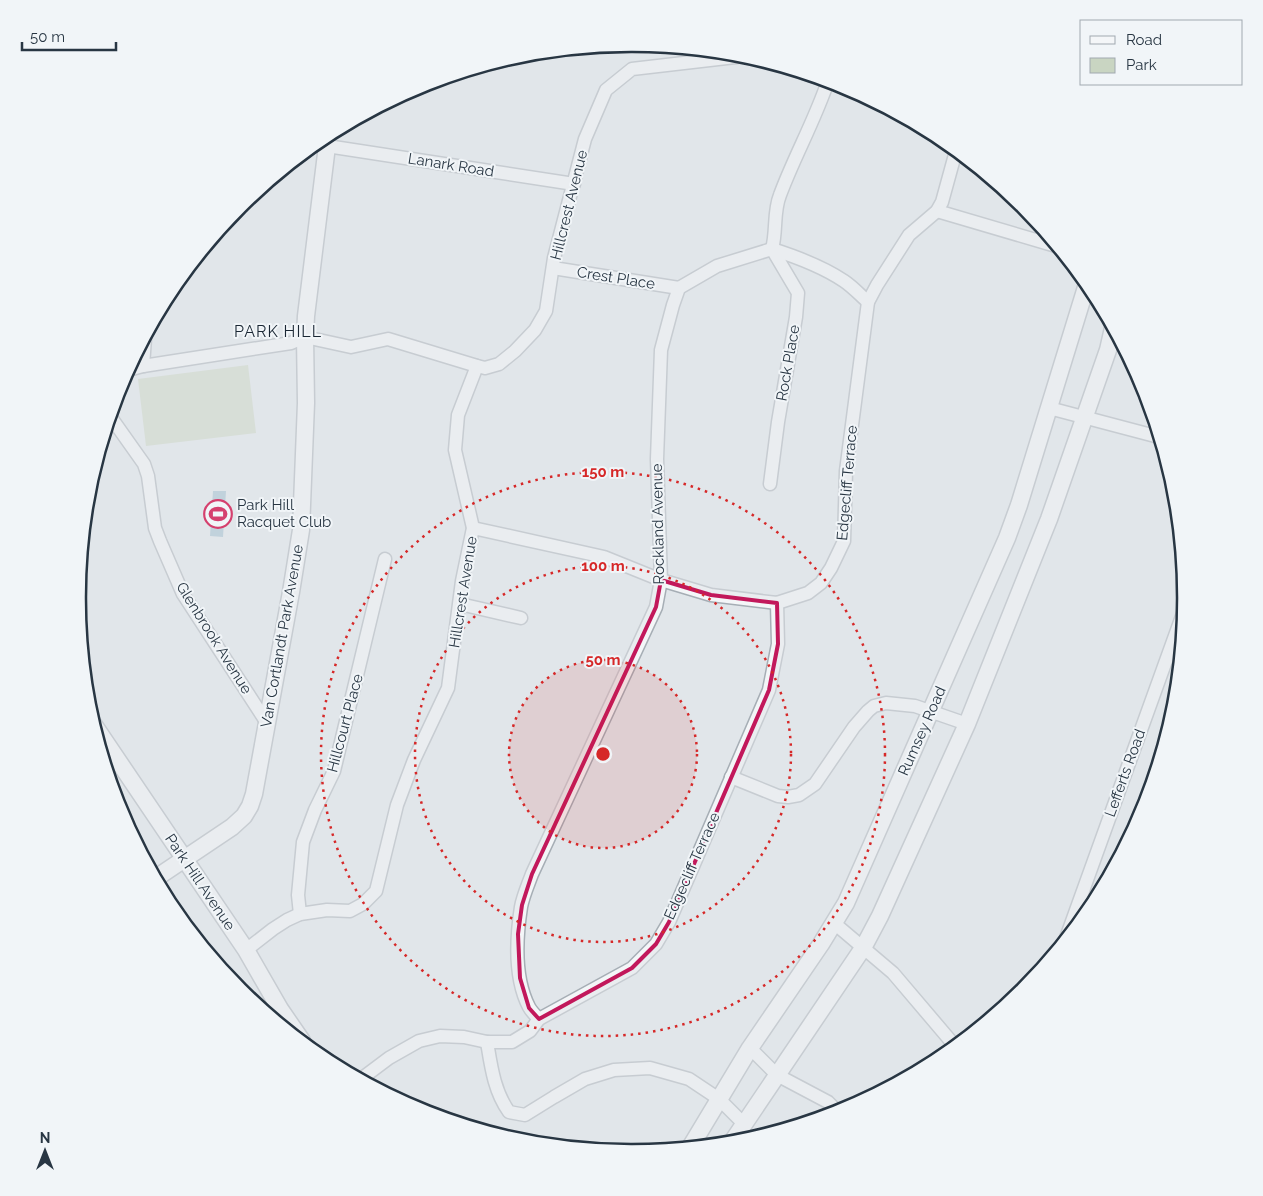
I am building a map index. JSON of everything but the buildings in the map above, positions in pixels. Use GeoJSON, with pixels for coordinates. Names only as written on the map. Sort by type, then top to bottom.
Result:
{"type":"FeatureCollection","features":[{"type":"Feature","properties":{"kind":"street","name":"Hillcrest Avenue"},"geometry":{"type":"LineString","coordinates":[[246,950],[273,929],[300,914],[327,910],[350,911],[363,904],[376,891],[397,805],[414,760],[448,688],[462,581],[473,528],[455,450],[458,415],[477,366],[485,368],[499,364],[515,351],[535,330],[546,311],[554,258],[585,139],[606,90],[632,69],[716,59]]}},
{"type":"Feature","properties":{"kind":"street"},"geometry":{"type":"LineString","coordinates":[[772,248],[775,239],[775,221],[779,197],[825,88]]}},
{"type":"Feature","properties":{"kind":"street","name":"Lanark Road"},"geometry":{"type":"LineString","coordinates":[[332,142],[574,184]]}},
{"type":"Feature","properties":{"kind":"street","name":"Van Cortlandt Park Avenue"},"geometry":{"type":"LineString","coordinates":[[161,875],[232,827],[244,816],[254,794],[301,530],[306,403],[304,337],[325,146]]}},
{"type":"Feature","properties":{"kind":"street","name":"Edgecliff Terrace"},"geometry":{"type":"LineString","coordinates":[[538,1019],[632,968],[656,944],[668,922],[769,690],[778,644],[777,603],[808,593],[821,583],[831,568],[844,541],[846,471],[868,302],[909,235],[937,211],[942,202],[954,158]]}},
{"type":"Feature","properties":{"kind":"street"},"geometry":{"type":"LineString","coordinates":[[937,211],[1046,243]]}},
{"type":"Feature","properties":{"kind":"street"},"geometry":{"type":"LineString","coordinates":[[679,288],[717,266],[772,248],[800,257],[823,268],[846,282],[868,302]]}},
{"type":"Feature","properties":{"kind":"street","name":"Rock Place"},"geometry":{"type":"LineString","coordinates":[[770,484],[798,292],[772,248]]}},
{"type":"Feature","properties":{"kind":"street","name":"Crest Place"},"geometry":{"type":"LineString","coordinates":[[553,268],[679,288]]}},
{"type":"Feature","properties":{"kind":"street","name":"Rockland Avenue"},"geometry":{"type":"LineString","coordinates":[[538,1019],[529,1008],[520,978],[518,934],[522,905],[532,874],[656,607],[661,580],[657,459],[662,350],[672,305],[679,288]]}},
{"type":"Feature","properties":{"kind":"street","name":"Rumsey Road"},"geometry":{"type":"LineString","coordinates":[[695,1140],[750,1048],[821,944],[846,903],[1007,538],[1019,505],[1084,294]]}},
{"type":"Feature","properties":{"kind":"street"},"geometry":{"type":"LineString","coordinates":[[137,367],[291,343],[304,337],[351,347],[388,340],[477,366]]}},
{"type":"Feature","properties":{"kind":"street"},"geometry":{"type":"LineString","coordinates":[[738,1133],[863,948],[880,916],[967,724],[1049,519],[1111,338]]}},
{"type":"Feature","properties":{"kind":"street"},"geometry":{"type":"LineString","coordinates":[[143,366],[144,353]]}},
{"type":"Feature","properties":{"kind":"street"},"geometry":{"type":"LineString","coordinates":[[1049,408],[1152,435]]}},
{"type":"Feature","properties":{"kind":"street","name":"Glenbrook Avenue"},"geometry":{"type":"LineString","coordinates":[[115,423],[144,464],[148,476],[155,528],[183,594],[266,723]]}},
{"type":"Feature","properties":{"kind":"street"},"geometry":{"type":"LineString","coordinates":[[473,528],[604,557],[661,580],[711,596],[777,603]]}},
{"type":"Feature","properties":{"kind":"street","name":"Hillcourt Place"},"geometry":{"type":"LineString","coordinates":[[300,914],[298,895],[303,842],[315,810],[334,771],[385,559]]}},
{"type":"Feature","properties":{"kind":"street"},"geometry":{"type":"LineString","coordinates":[[460,604],[521,618]]}},
{"type":"Feature","properties":{"kind":"street","name":"Lefferts Road"},"geometry":{"type":"LineString","coordinates":[[1074,917],[1176,633]]}},
{"type":"Feature","properties":{"kind":"street"},"geometry":{"type":"LineString","coordinates":[[731,777],[778,796],[799,795],[815,784],[854,727],[874,706],[886,703],[915,706],[967,724]]}},
{"type":"Feature","properties":{"kind":"street","name":"Park Hill Avenue"},"geometry":{"type":"LineString","coordinates":[[110,757],[246,950],[276,1011]]}},
{"type":"Feature","properties":{"kind":"street"},"geometry":{"type":"LineString","coordinates":[[834,923],[893,973],[951,1041]]}},
{"type":"Feature","properties":{"kind":"street"},"geometry":{"type":"LineString","coordinates":[[367,1074],[389,1058],[420,1041],[440,1036],[464,1037],[486,1042],[512,1042],[530,1031],[538,1019]]}},
{"type":"Feature","properties":{"kind":"street"},"geometry":{"type":"LineString","coordinates":[[486,1042],[497,1091],[502,1103],[509,1112],[525,1115],[585,1079],[614,1070],[650,1068],[689,1079],[720,1099],[744,1124]]}},
{"type":"Feature","properties":{"kind":"street"},"geometry":{"type":"LineString","coordinates":[[750,1048],[777,1075],[831,1105]]}},
{"type":"Feature","properties":{"kind":"highlighted area"},"geometry":{"type":"Polygon","coordinates":[[[661,580],[711,595],[777,603],[778,644],[769,690],[669,922],[656,944],[632,968],[539,1019],[529,1008],[520,978],[518,934],[522,905],[532,874],[656,607],[661,580]]]}},
{"type":"Feature","properties":{"kind":"green space"},"geometry":{"type":"Polygon","coordinates":[[[248,365],[256,433],[146,446],[138,379],[248,365]]]}},
{"type":"Feature","properties":{"kind":"water","name":"Park Hill Racquet Club"},"geometry":{"type":"Polygon","coordinates":[[[213,491],[226,491],[223,537],[210,536],[213,491]]]}},
{"type":"Feature","properties":{"kind":"place","name":"Park Hill Racquet Club"},"geometry":{"type":"Point","coordinates":[218,514]}},
{"type":"Feature","properties":{"kind":"district","name":"PARK HILL"},"geometry":{"type":"Point","coordinates":[278,331]}}]}
